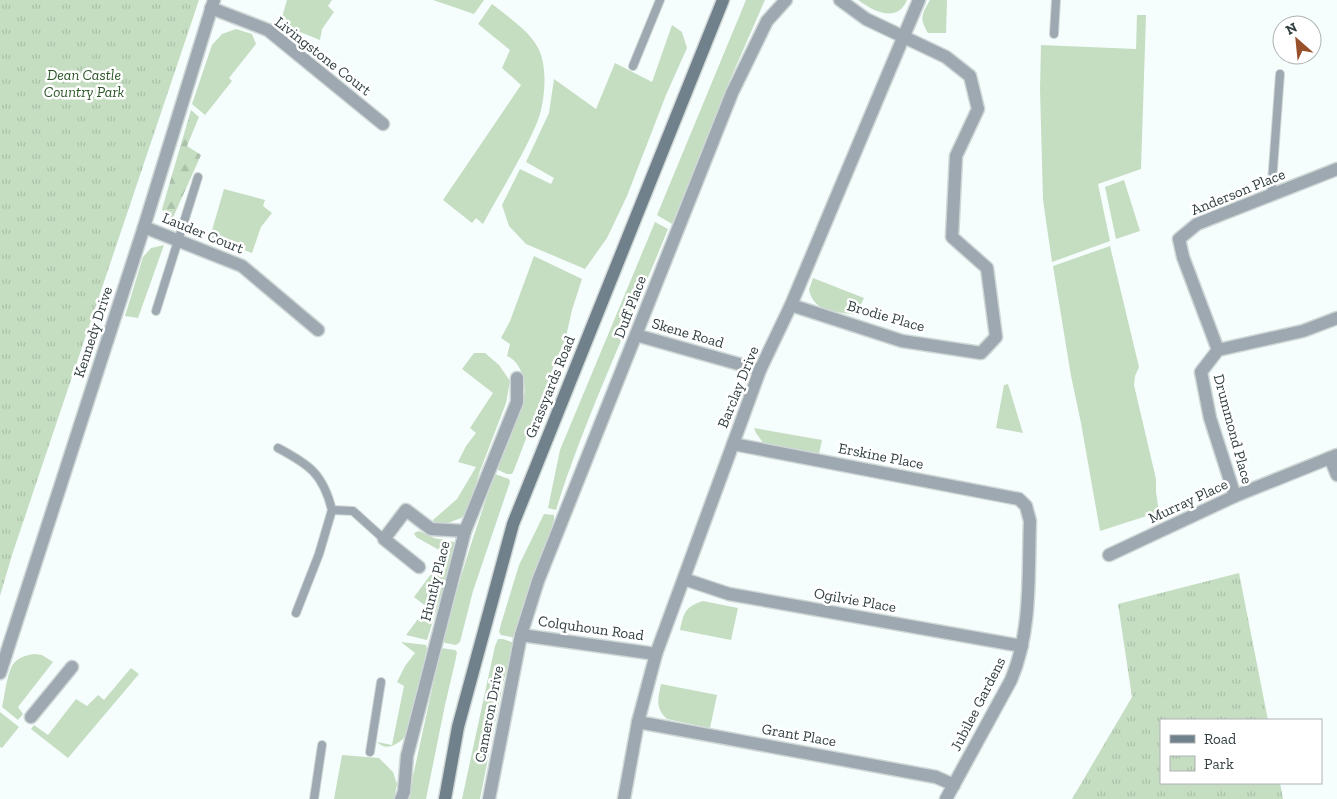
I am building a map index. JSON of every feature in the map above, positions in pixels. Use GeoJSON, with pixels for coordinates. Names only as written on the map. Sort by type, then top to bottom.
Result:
{"type":"FeatureCollection","features":[{"type":"Feature","properties":{"kind":"main road","name":"Grassyards Road"},"geometry":{"type":"LineString","coordinates":[[445,799],[458,727],[513,524],[723,0]]}},
{"type":"Feature","properties":{"kind":"street","name":"Duff Place"},"geometry":{"type":"LineString","coordinates":[[522,635],[538,581],[732,93],[767,21],[786,0]]}},
{"type":"Feature","properties":{"kind":"street"},"geometry":{"type":"LineString","coordinates":[[840,0],[866,19],[904,38]]}},
{"type":"Feature","properties":{"kind":"street","name":"Barclay Drive"},"geometry":{"type":"LineString","coordinates":[[624,799],[638,722],[656,654],[760,370],[791,305],[919,0]]}},
{"type":"Feature","properties":{"kind":"street","name":"Livingstone Court"},"geometry":{"type":"LineString","coordinates":[[212,4],[268,30],[383,124]]}},
{"type":"Feature","properties":{"kind":"street","name":"Kennedy Drive"},"geometry":{"type":"LineString","coordinates":[[0,673],[144,227],[212,4]]}},
{"type":"Feature","properties":{"kind":"street","name":"Brodie Place"},"geometry":{"type":"LineString","coordinates":[[791,305],[902,341],[982,353],[996,337],[987,268],[952,237],[956,156],[978,109],[970,76],[946,57],[904,38]]}},
{"type":"Feature","properties":{"kind":"street","name":"Anderson Place"},"geometry":{"type":"LineString","coordinates":[[1218,350],[1183,257],[1179,239],[1197,224],[1337,169]]}},
{"type":"Feature","properties":{"kind":"street","name":"Lauder Court"},"geometry":{"type":"LineString","coordinates":[[144,227],[242,266],[318,330]]}},
{"type":"Feature","properties":{"kind":"street"},"geometry":{"type":"LineString","coordinates":[[1218,350],[1303,331],[1337,318]]}},
{"type":"Feature","properties":{"kind":"street","name":"Skene Road"},"geometry":{"type":"LineString","coordinates":[[636,335],[760,370]]}},
{"type":"Feature","properties":{"kind":"street","name":"Drummond Place"},"geometry":{"type":"LineString","coordinates":[[1218,350],[1201,372],[1210,418],[1235,496]]}},
{"type":"Feature","properties":{"kind":"street","name":"Huntly Place"},"geometry":{"type":"LineString","coordinates":[[402,799],[407,756],[464,531],[518,402],[517,378]]}},
{"type":"Feature","properties":{"kind":"street","name":"Erskine Place"},"geometry":{"type":"LineString","coordinates":[[733,444],[1022,501]]}},
{"type":"Feature","properties":{"kind":"street"},"geometry":{"type":"LineString","coordinates":[[1334,457],[1337,475]]}},
{"type":"Feature","properties":{"kind":"street","name":"Murray Place"},"geometry":{"type":"LineString","coordinates":[[1109,555],[1235,496],[1334,457]]}},
{"type":"Feature","properties":{"kind":"street","name":"Jubilee Gardens"},"geometry":{"type":"LineString","coordinates":[[946,799],[1011,680],[1018,662],[1026,621],[1030,521],[1026,506],[1022,501]]}},
{"type":"Feature","properties":{"kind":"street"},"geometry":{"type":"LineString","coordinates":[[418,567],[384,539],[406,510],[431,529],[464,531]]}},
{"type":"Feature","properties":{"kind":"street","name":"Ogilvie Place"},"geometry":{"type":"LineString","coordinates":[[684,578],[729,594],[1022,646]]}},
{"type":"Feature","properties":{"kind":"street","name":"Colquhoun Road"},"geometry":{"type":"LineString","coordinates":[[522,635],[656,654]]}},
{"type":"Feature","properties":{"kind":"street","name":"Cameron Drive"},"geometry":{"type":"LineString","coordinates":[[489,799],[522,635]]}},
{"type":"Feature","properties":{"kind":"street"},"geometry":{"type":"LineString","coordinates":[[31,717],[72,667]]}},
{"type":"Feature","properties":{"kind":"street","name":"Grant Place"},"geometry":{"type":"LineString","coordinates":[[638,722],[936,777],[954,785]]}},
{"type":"Feature","properties":{"kind":"lane"},"geometry":{"type":"LineString","coordinates":[[633,66],[660,0]]}},
{"type":"Feature","properties":{"kind":"lane"},"geometry":{"type":"LineString","coordinates":[[1054,34],[1056,0]]}},
{"type":"Feature","properties":{"kind":"lane"},"geometry":{"type":"LineString","coordinates":[[1271,196],[1280,74]]}},
{"type":"Feature","properties":{"kind":"lane"},"geometry":{"type":"LineString","coordinates":[[156,311],[180,241],[198,178]]}},
{"type":"Feature","properties":{"kind":"lane"},"geometry":{"type":"LineString","coordinates":[[278,448],[293,456],[314,472],[326,487],[332,510],[319,554],[296,613]]}},
{"type":"Feature","properties":{"kind":"lane"},"geometry":{"type":"LineString","coordinates":[[332,510],[353,512],[384,539]]}},
{"type":"Feature","properties":{"kind":"lane"},"geometry":{"type":"LineString","coordinates":[[370,752],[382,682]]}},
{"type":"Feature","properties":{"kind":"lane"},"geometry":{"type":"LineString","coordinates":[[314,799],[322,745]]}},
{"type":"Feature","properties":{"kind":"green space","name":"Dean Castle Country Park"},"geometry":{"type":"Polygon","coordinates":[[[0,0],[199,0],[12,555],[0,596],[0,0]]]}},
{"type":"Feature","properties":{"kind":"green space"},"geometry":{"type":"Polygon","coordinates":[[[287,0],[332,0],[328,6],[334,12],[322,29],[320,40],[280,24],[287,0]]]}},
{"type":"Feature","properties":{"kind":"green space"},"geometry":{"type":"Polygon","coordinates":[[[433,0],[484,0],[474,14],[433,0]]]}},
{"type":"Feature","properties":{"kind":"green space"},"geometry":{"type":"Polygon","coordinates":[[[746,0],[765,0],[730,80],[672,224],[657,215],[746,0]]]}},
{"type":"Feature","properties":{"kind":"green space"},"geometry":{"type":"Polygon","coordinates":[[[858,0],[907,0],[897,12],[884,13],[858,0]]]}},
{"type":"Feature","properties":{"kind":"green space"},"geometry":{"type":"Polygon","coordinates":[[[930,0],[947,0],[946,33],[928,33],[925,28],[923,16],[930,0]]]}},
{"type":"Feature","properties":{"kind":"green space"},"geometry":{"type":"Polygon","coordinates":[[[492,4],[523,29],[537,46],[543,64],[544,86],[542,107],[536,125],[518,162],[483,224],[476,218],[472,223],[443,200],[521,85],[502,68],[510,50],[478,24],[492,4]]]}},
{"type":"Feature","properties":{"kind":"green space"},"geometry":{"type":"Polygon","coordinates":[[[1137,15],[1146,15],[1141,169],[1098,184],[1110,241],[1052,262],[1043,200],[1040,89],[1041,45],[1136,49],[1137,15]]]}},
{"type":"Feature","properties":{"kind":"green space"},"geometry":{"type":"Polygon","coordinates":[[[672,25],[682,32],[687,48],[666,95],[627,196],[607,238],[585,269],[526,244],[509,226],[502,205],[520,169],[551,184],[554,178],[526,162],[549,113],[554,79],[596,109],[615,63],[652,82],[672,25]]]}},
{"type":"Feature","properties":{"kind":"green space"},"geometry":{"type":"Polygon","coordinates":[[[236,29],[252,34],[256,44],[229,78],[232,81],[205,115],[192,104],[212,45],[222,34],[236,29]]]}},
{"type":"Feature","properties":{"kind":"green space"},"geometry":{"type":"Polygon","coordinates":[[[191,110],[199,117],[187,146],[201,155],[171,222],[166,218],[162,209],[191,110]]]}},
{"type":"Feature","properties":{"kind":"green space"},"geometry":{"type":"Polygon","coordinates":[[[1124,180],[1140,231],[1116,239],[1105,187],[1124,180]]]}},
{"type":"Feature","properties":{"kind":"green space"},"geometry":{"type":"Polygon","coordinates":[[[224,189],[265,200],[263,206],[272,213],[261,227],[252,253],[210,237],[224,189]]]}},
{"type":"Feature","properties":{"kind":"green space"},"geometry":{"type":"Polygon","coordinates":[[[655,222],[668,229],[595,403],[556,510],[548,508],[560,450],[655,222]]]}},
{"type":"Feature","properties":{"kind":"green space"},"geometry":{"type":"Polygon","coordinates":[[[164,245],[138,318],[125,316],[143,257],[151,248],[164,245]]]}},
{"type":"Feature","properties":{"kind":"green space"},"geometry":{"type":"Polygon","coordinates":[[[1110,246],[1139,367],[1134,385],[1156,479],[1159,512],[1100,531],[1053,266],[1110,246]]]}},
{"type":"Feature","properties":{"kind":"green space"},"geometry":{"type":"Polygon","coordinates":[[[534,256],[582,279],[565,341],[514,470],[512,474],[507,474],[496,469],[525,392],[523,376],[519,366],[507,356],[510,344],[501,338],[510,321],[534,256]]]}},
{"type":"Feature","properties":{"kind":"green space"},"geometry":{"type":"Polygon","coordinates":[[[813,278],[864,298],[856,315],[827,310],[816,303],[809,290],[813,278]]]}},
{"type":"Feature","properties":{"kind":"green space"},"geometry":{"type":"Polygon","coordinates":[[[474,353],[485,353],[499,365],[510,381],[506,403],[480,471],[468,511],[461,518],[438,527],[433,526],[433,520],[457,499],[476,467],[458,462],[466,446],[476,433],[470,428],[493,393],[462,369],[474,353]]]}},
{"type":"Feature","properties":{"kind":"green space"},"geometry":{"type":"Polygon","coordinates":[[[1008,384],[1023,433],[996,428],[1004,385],[1008,384]]]}},
{"type":"Feature","properties":{"kind":"green space"},"geometry":{"type":"Polygon","coordinates":[[[754,428],[822,440],[819,454],[764,444],[754,428]]]}},
{"type":"Feature","properties":{"kind":"green space"},"geometry":{"type":"Polygon","coordinates":[[[495,474],[509,479],[510,482],[473,591],[460,642],[456,645],[445,643],[443,640],[461,577],[495,474]]]}},
{"type":"Feature","properties":{"kind":"green space"},"geometry":{"type":"Polygon","coordinates":[[[544,514],[554,515],[554,520],[516,638],[501,635],[499,632],[501,624],[519,565],[544,514]]]}},
{"type":"Feature","properties":{"kind":"green space"},"geometry":{"type":"Polygon","coordinates":[[[419,531],[434,538],[457,544],[427,640],[406,635],[427,607],[414,597],[446,554],[416,537],[414,533],[419,531]]]}},
{"type":"Feature","properties":{"kind":"green space"},"geometry":{"type":"Polygon","coordinates":[[[1239,573],[1268,719],[1160,719],[1160,784],[1280,784],[1283,799],[1072,799],[1132,697],[1118,604],[1239,573]]]}},
{"type":"Feature","properties":{"kind":"green space"},"geometry":{"type":"Polygon","coordinates":[[[703,601],[738,608],[731,640],[680,630],[686,611],[703,601]]]}},
{"type":"Feature","properties":{"kind":"green space"},"geometry":{"type":"Polygon","coordinates":[[[498,639],[514,643],[503,683],[480,799],[462,799],[495,646],[498,639]]]}},
{"type":"Feature","properties":{"kind":"green space"},"geometry":{"type":"Polygon","coordinates":[[[401,642],[426,645],[427,649],[406,736],[400,742],[388,747],[377,742],[392,745],[404,686],[397,682],[405,666],[415,653],[401,642]]]}},
{"type":"Feature","properties":{"kind":"green space"},"geometry":{"type":"Polygon","coordinates":[[[441,648],[457,652],[426,799],[408,799],[441,648]]]}},
{"type":"Feature","properties":{"kind":"green space"},"geometry":{"type":"Polygon","coordinates":[[[34,654],[42,655],[53,662],[18,707],[23,714],[18,720],[2,707],[8,676],[12,665],[17,660],[34,654]]]}},
{"type":"Feature","properties":{"kind":"green space"},"geometry":{"type":"Polygon","coordinates":[[[131,668],[139,674],[68,758],[31,729],[34,725],[48,735],[76,699],[87,706],[98,695],[104,700],[131,668]]]}},
{"type":"Feature","properties":{"kind":"green space"},"geometry":{"type":"Polygon","coordinates":[[[661,684],[717,695],[710,728],[667,719],[659,707],[658,699],[661,684]]]}},
{"type":"Feature","properties":{"kind":"green space"},"geometry":{"type":"Polygon","coordinates":[[[0,712],[19,727],[2,748],[0,747],[0,712]]]}},
{"type":"Feature","properties":{"kind":"green space"},"geometry":{"type":"Polygon","coordinates":[[[342,755],[379,758],[393,772],[397,784],[394,799],[334,799],[342,755]]]}}]}
